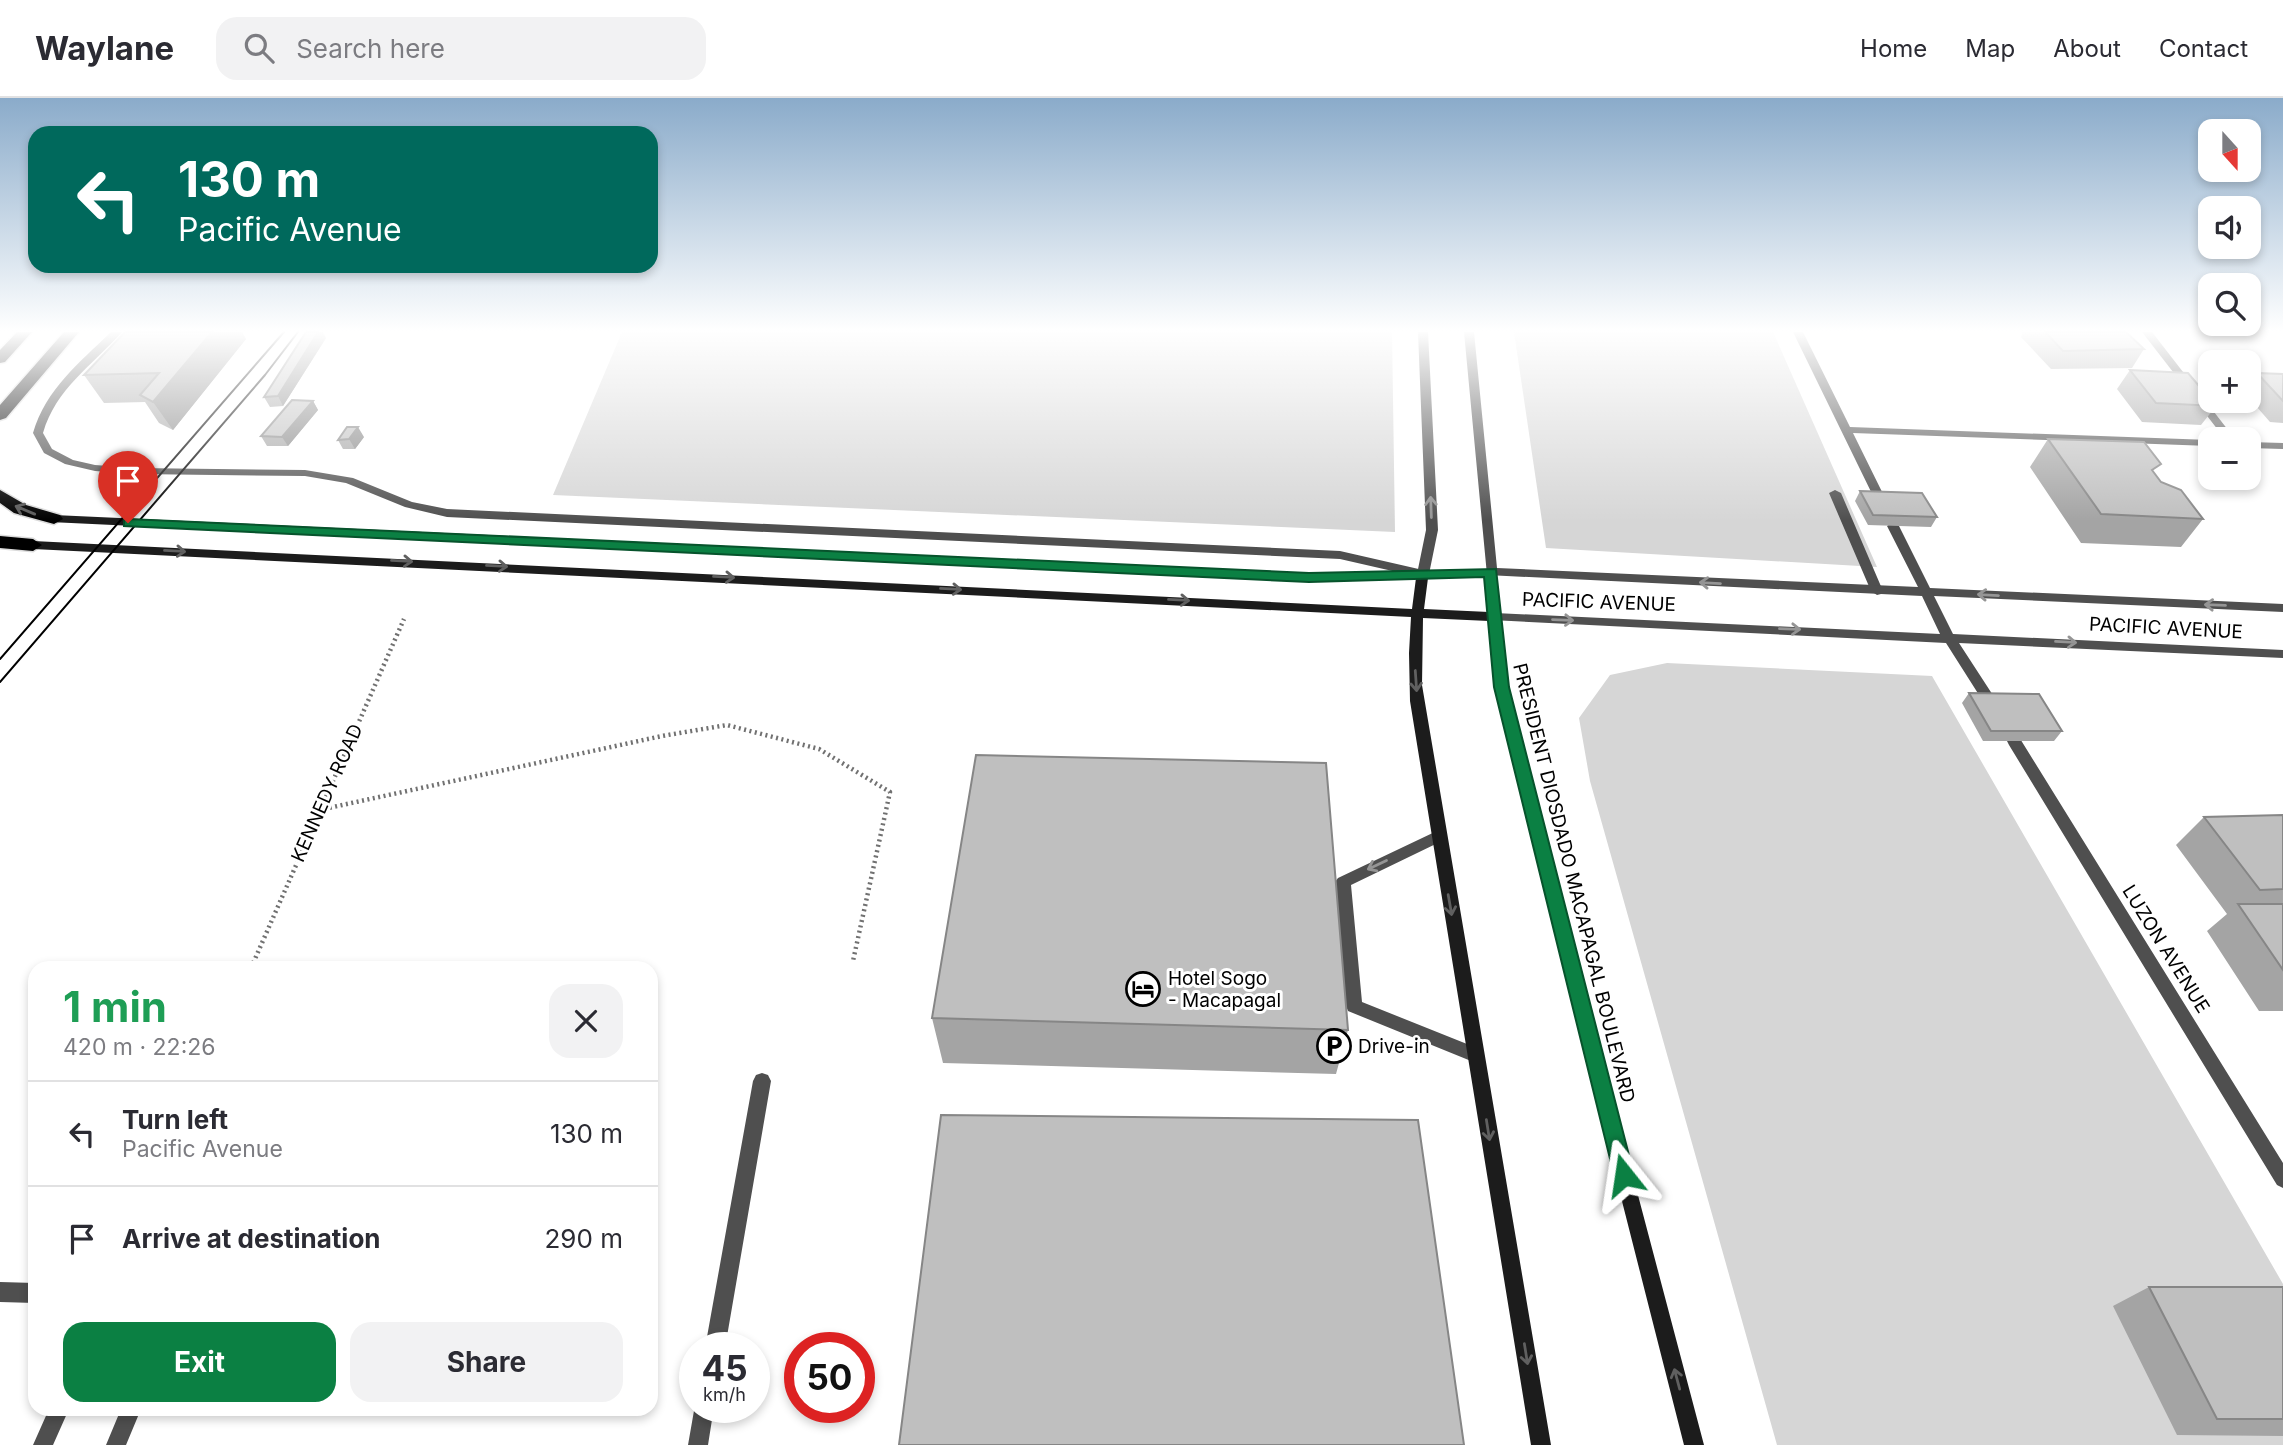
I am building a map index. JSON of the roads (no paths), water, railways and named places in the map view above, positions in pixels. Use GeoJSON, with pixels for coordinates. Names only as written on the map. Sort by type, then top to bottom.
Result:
{"type":"FeatureCollection","features":[{"type":"Feature","properties":{"kind":"highway"},"geometry":{"type":"LineString","coordinates":[[0,415],[17,395]]}},
{"type":"Feature","properties":{"kind":"highway"},"geometry":{"type":"LineString","coordinates":[[0,495],[20,509],[54,519]]}},
{"type":"Feature","properties":{"kind":"highway"},"geometry":{"type":"LineString","coordinates":[[0,542],[33,545]]}},
{"type":"Feature","properties":{"kind":"main road","name":"PACIFIC AVENUE"},"geometry":{"type":"LineString","coordinates":[[54,519],[1309,577],[1491,572]]}},
{"type":"Feature","properties":{"kind":"main road","name":"PACIFIC AVENUE"},"geometry":{"type":"LineString","coordinates":[[33,545],[1495,617]]}},
{"type":"Feature","properties":{"kind":"main road","name":"PRESIDENT DIOSDADO MACAPAGAL BOULEVARD"},"geometry":{"type":"LineString","coordinates":[[1491,572],[1497,656],[1506,704],[1589,1040],[1694,1445]]}},
{"type":"Feature","properties":{"kind":"main road"},"geometry":{"type":"LineString","coordinates":[[1423,575],[1416,612],[1415,682],[1541,1445]]}},
{"type":"Feature","properties":{"kind":"street"},"geometry":{"type":"LineString","coordinates":[[56,395],[41,417],[38,433],[48,451],[69,462],[95,468],[305,473],[349,480],[409,505],[447,513],[1340,555],[1423,575],[1432,530],[1426,395]]}},
{"type":"Feature","properties":{"kind":"street"},"geometry":{"type":"LineString","coordinates":[[1475,395],[1491,572]]}},
{"type":"Feature","properties":{"kind":"street"},"geometry":{"type":"LineString","coordinates":[[1829,395],[1881,502]]}},
{"type":"Feature","properties":{"kind":"street"},"geometry":{"type":"LineString","coordinates":[[2196,395],[2221,427]]}},
{"type":"Feature","properties":{"kind":"street"},"geometry":{"type":"LineString","coordinates":[[1846,430],[2198,443]]}},
{"type":"Feature","properties":{"kind":"street"},"geometry":{"type":"LineString","coordinates":[[2261,445],[2283,446]]}},
{"type":"Feature","properties":{"kind":"street"},"geometry":{"type":"LineString","coordinates":[[1835,493],[1877,591]]}},
{"type":"Feature","properties":{"kind":"street"},"geometry":{"type":"LineString","coordinates":[[1893,526],[1948,636],[1991,703]]}},
{"type":"Feature","properties":{"kind":"street","name":"PACIFIC AVENUE"},"geometry":{"type":"LineString","coordinates":[[1491,572],[2283,608]]}},
{"type":"Feature","properties":{"kind":"street","name":"PACIFIC AVENUE"},"geometry":{"type":"LineString","coordinates":[[1495,617],[1948,636],[2283,654]]}},
{"type":"Feature","properties":{"kind":"street","name":"LUZON AVENUE"},"geometry":{"type":"LineString","coordinates":[[2014,741],[2283,1179]]}},
{"type":"Feature","properties":{"kind":"street"},"geometry":{"type":"LineString","coordinates":[[1439,836],[1343,881],[1354,1006],[1476,1055]]}},
{"type":"Feature","properties":{"kind":"street"},"geometry":{"type":"LineString","coordinates":[[718,1332],[762,1081]]}},
{"type":"Feature","properties":{"kind":"street"},"geometry":{"type":"LineString","coordinates":[[0,1292],[28,1293]]}},
{"type":"Feature","properties":{"kind":"street"},"geometry":{"type":"LineString","coordinates":[[43,1445],[56,1416]]}},
{"type":"Feature","properties":{"kind":"street"},"geometry":{"type":"LineString","coordinates":[[116,1445],[128,1416]]}},
{"type":"Feature","properties":{"kind":"street"},"geometry":{"type":"LineString","coordinates":[[698,1445],[701,1423]]}},
{"type":"Feature","properties":{"kind":"tram line"},"geometry":{"type":"LineString","coordinates":[[0,659],[229,395]]}},
{"type":"Feature","properties":{"kind":"tram line"},"geometry":{"type":"LineString","coordinates":[[0,682],[248,395]]}},
{"type":"Feature","properties":{"kind":"place","name":"Hotel Sogo - Macapagal"},"geometry":{"type":"Point","coordinates":[1143,989]}},
{"type":"Feature","properties":{"kind":"place","name":"Drive-in"},"geometry":{"type":"Point","coordinates":[1334,1046]}}]}
